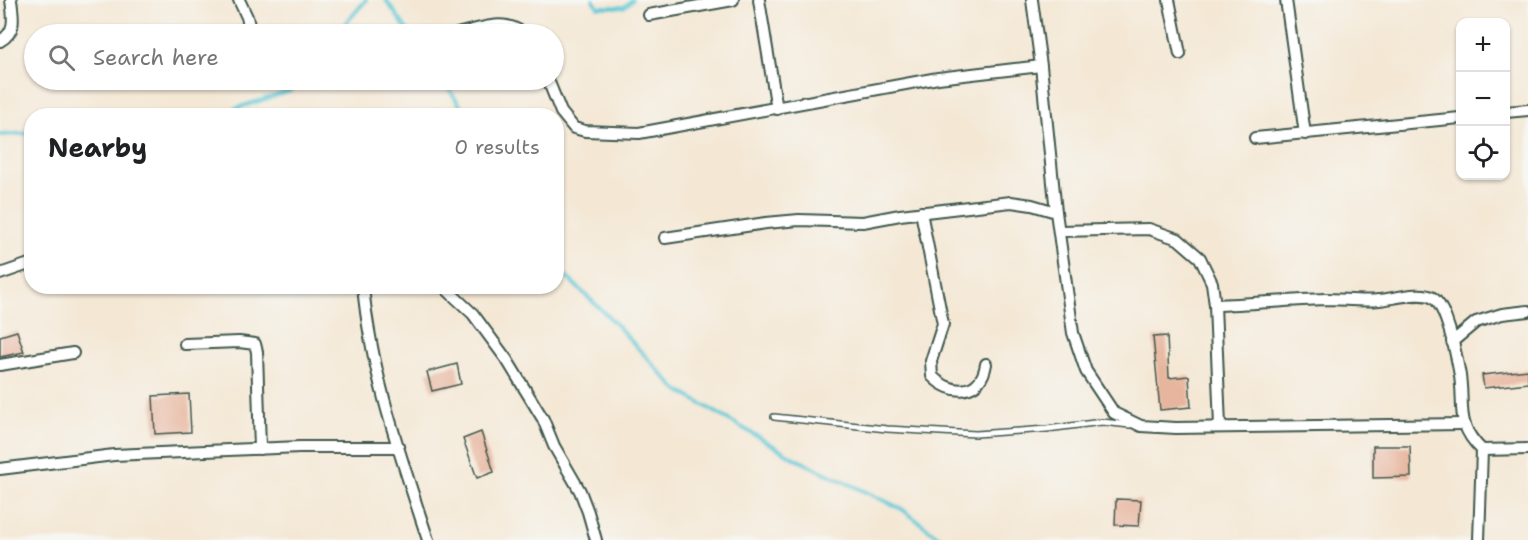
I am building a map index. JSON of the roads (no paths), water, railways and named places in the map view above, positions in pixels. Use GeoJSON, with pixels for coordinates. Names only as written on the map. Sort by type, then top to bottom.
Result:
{"type":"FeatureCollection","features":[{"type":"Feature","properties":{"kind":"street"},"geometry":{"type":"LineString","coordinates":[[0,41],[6,38],[14,24],[11,0]]}},
{"type":"Feature","properties":{"kind":"street"},"geometry":{"type":"LineString","coordinates":[[239,0],[249,24]]}},
{"type":"Feature","properties":{"kind":"street"},"geometry":{"type":"LineString","coordinates":[[649,15],[733,0]]}},
{"type":"Feature","properties":{"kind":"street"},"geometry":{"type":"LineString","coordinates":[[759,0],[777,109]]}},
{"type":"Feature","properties":{"kind":"street"},"geometry":{"type":"LineString","coordinates":[[1032,0],[1056,212],[1073,333],[1086,371],[1114,413],[1141,426],[1176,428],[1463,424]]}},
{"type":"Feature","properties":{"kind":"street"},"geometry":{"type":"LineString","coordinates":[[1169,0],[1180,54]]}},
{"type":"Feature","properties":{"kind":"street"},"geometry":{"type":"LineString","coordinates":[[1286,0],[1305,134]]}},
{"type":"Feature","properties":{"kind":"street"},"geometry":{"type":"LineString","coordinates":[[564,116],[574,128],[585,131],[639,133],[938,78],[1041,66]]}},
{"type":"Feature","properties":{"kind":"street"},"geometry":{"type":"LineString","coordinates":[[553,90],[560,108]]}},
{"type":"Feature","properties":{"kind":"street"},"geometry":{"type":"LineString","coordinates":[[1510,112],[1528,110]]}},
{"type":"Feature","properties":{"kind":"street"},"geometry":{"type":"LineString","coordinates":[[1255,138],[1456,119]]}},
{"type":"Feature","properties":{"kind":"street"},"geometry":{"type":"LineString","coordinates":[[665,238],[799,220],[863,222],[921,212],[1011,202],[1056,212]]}},
{"type":"Feature","properties":{"kind":"street"},"geometry":{"type":"LineString","coordinates":[[921,212],[943,324],[932,361],[932,376],[940,385],[952,390],[972,388],[984,377],[986,364]]}},
{"type":"Feature","properties":{"kind":"street"},"geometry":{"type":"LineString","coordinates":[[1060,231],[1149,229],[1178,239],[1200,258],[1212,283],[1215,305],[1220,426]]}},
{"type":"Feature","properties":{"kind":"street"},"geometry":{"type":"LineString","coordinates":[[0,274],[24,266]]}},
{"type":"Feature","properties":{"kind":"street"},"geometry":{"type":"LineString","coordinates":[[363,294],[364,307],[381,386],[428,540]]}},
{"type":"Feature","properties":{"kind":"street"},"geometry":{"type":"LineString","coordinates":[[452,294],[473,314],[507,360],[543,419],[554,446],[580,491],[596,540]]}},
{"type":"Feature","properties":{"kind":"street"},"geometry":{"type":"LineString","coordinates":[[1215,305],[1323,299],[1381,300],[1402,296],[1431,296],[1438,302],[1452,342],[1461,377],[1463,424],[1471,440],[1482,450],[1528,449]]}},
{"type":"Feature","properties":{"kind":"street"},"geometry":{"type":"LineString","coordinates":[[1452,342],[1476,322],[1502,314],[1528,311]]}},
{"type":"Feature","properties":{"kind":"street"},"geometry":{"type":"LineString","coordinates":[[185,344],[239,342],[255,344],[260,449]]}},
{"type":"Feature","properties":{"kind":"street"},"geometry":{"type":"LineString","coordinates":[[0,365],[73,353]]}},
{"type":"Feature","properties":{"kind":"street"},"geometry":{"type":"LineString","coordinates":[[0,469],[114,455],[260,449],[398,447]]}},
{"type":"Feature","properties":{"kind":"street"},"geometry":{"type":"LineString","coordinates":[[1479,540],[1482,450]]}},
{"type":"Feature","properties":{"kind":"lane"},"geometry":{"type":"LineString","coordinates":[[774,417],[887,429],[976,434],[1102,422],[1141,426]]}},
{"type":"Feature","properties":{"kind":"waterway"},"geometry":{"type":"LineString","coordinates":[[346,24],[366,0]]}},
{"type":"Feature","properties":{"kind":"waterway"},"geometry":{"type":"LineString","coordinates":[[386,0],[403,24]]}},
{"type":"Feature","properties":{"kind":"waterway"},"geometry":{"type":"LineString","coordinates":[[593,0],[598,7],[624,7],[632,0]]}},
{"type":"Feature","properties":{"kind":"waterway"},"geometry":{"type":"LineString","coordinates":[[237,108],[291,90]]}},
{"type":"Feature","properties":{"kind":"waterway"},"geometry":{"type":"LineString","coordinates":[[450,90],[462,108]]}},
{"type":"Feature","properties":{"kind":"waterway"},"geometry":{"type":"LineString","coordinates":[[0,135],[24,134]]}},
{"type":"Feature","properties":{"kind":"waterway"},"geometry":{"type":"LineString","coordinates":[[564,275],[608,316],[676,389],[796,459],[902,509],[943,540]]}}]}
